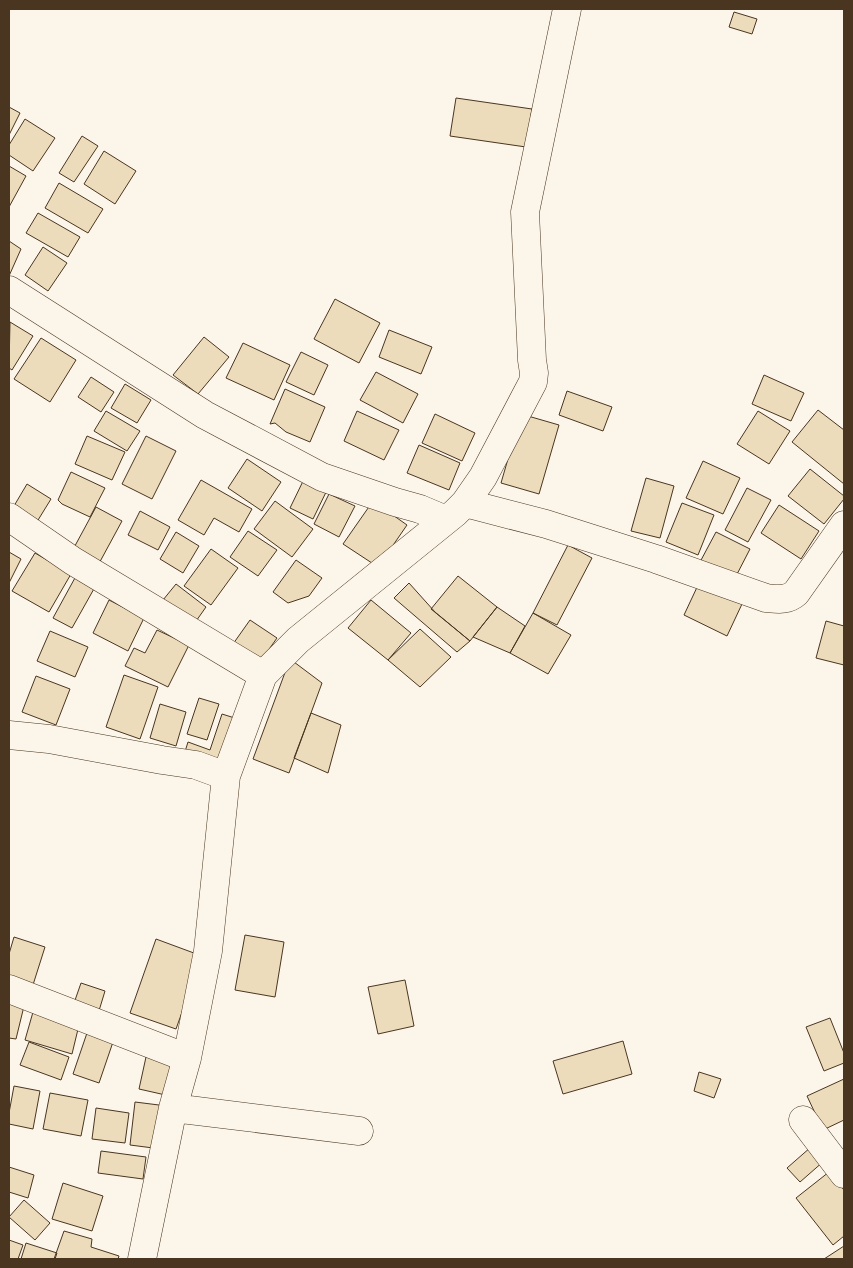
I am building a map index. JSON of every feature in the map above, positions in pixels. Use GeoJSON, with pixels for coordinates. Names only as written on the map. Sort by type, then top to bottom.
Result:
{"type":"FeatureCollection","features":[{"type":"Feature","properties":{"kind":"street"},"geometry":{"type":"LineString","coordinates":[[142,1259],[174,1108],[187,1058],[208,951],[226,776],[263,675],[298,640],[455,512],[483,477],[533,382],[525,212],[567,9]]}},
{"type":"Feature","properties":{"kind":"street"},"geometry":{"type":"LineString","coordinates":[[9,290],[205,415],[322,478],[395,502],[420,509],[546,524],[656,559],[766,598],[783,600],[792,597],[796,593],[844,525]]}},
{"type":"Feature","properties":{"kind":"street"},"geometry":{"type":"LineString","coordinates":[[9,517],[73,561],[263,675]]}},
{"type":"Feature","properties":{"kind":"street"},"geometry":{"type":"LineString","coordinates":[[9,735],[50,739],[196,765],[226,776]]}},
{"type":"Feature","properties":{"kind":"street"},"geometry":{"type":"LineString","coordinates":[[9,989],[187,1058]]}},
{"type":"Feature","properties":{"kind":"street"},"geometry":{"type":"LineString","coordinates":[[174,1108],[359,1131]]}},
{"type":"Feature","properties":{"kind":"street"},"geometry":{"type":"LineString","coordinates":[[803,1120],[844,1174]]}},
{"type":"Feature","properties":{"kind":"building"},"geometry":{"type":"Polygon","coordinates":[[[734,12],[757,19],[752,34],[729,27],[734,12]]]}},
{"type":"Feature","properties":{"kind":"building"},"geometry":{"type":"Polygon","coordinates":[[[456,98],[532,109],[526,147],[450,136],[456,98]]]}},
{"type":"Feature","properties":{"kind":"building"},"geometry":{"type":"Polygon","coordinates":[[[9,107],[20,113],[9,135],[9,107]]]}},
{"type":"Feature","properties":{"kind":"building"},"geometry":{"type":"Polygon","coordinates":[[[25,119],[55,138],[33,171],[9,155],[9,145],[25,119]]]}},
{"type":"Feature","properties":{"kind":"building"},"geometry":{"type":"Polygon","coordinates":[[[82,136],[98,146],[74,182],[59,173],[82,136]]]}},
{"type":"Feature","properties":{"kind":"building"},"geometry":{"type":"Polygon","coordinates":[[[104,151],[136,171],[115,204],[84,184],[104,151]]]}},
{"type":"Feature","properties":{"kind":"building"},"geometry":{"type":"Polygon","coordinates":[[[9,166],[26,176],[9,207],[9,166]]]}},
{"type":"Feature","properties":{"kind":"building"},"geometry":{"type":"Polygon","coordinates":[[[59,183],[103,209],[88,233],[45,208],[59,183]]]}},
{"type":"Feature","properties":{"kind":"building"},"geometry":{"type":"Polygon","coordinates":[[[38,213],[80,237],[68,257],[26,233],[38,213]]]}},
{"type":"Feature","properties":{"kind":"building"},"geometry":{"type":"Polygon","coordinates":[[[9,241],[21,249],[9,276],[9,241]]]}},
{"type":"Feature","properties":{"kind":"building"},"geometry":{"type":"Polygon","coordinates":[[[43,247],[67,263],[48,291],[25,275],[43,247]]]}},
{"type":"Feature","properties":{"kind":"building"},"geometry":{"type":"Polygon","coordinates":[[[335,299],[380,323],[359,363],[314,339],[335,299]]]}},
{"type":"Feature","properties":{"kind":"building"},"geometry":{"type":"Polygon","coordinates":[[[10,322],[33,336],[12,370],[9,368],[10,322]]]}},
{"type":"Feature","properties":{"kind":"building"},"geometry":{"type":"Polygon","coordinates":[[[389,330],[432,347],[421,374],[379,357],[389,330]]]}},
{"type":"Feature","properties":{"kind":"building"},"geometry":{"type":"Polygon","coordinates":[[[204,337],[229,357],[198,394],[173,375],[204,337]]]}},
{"type":"Feature","properties":{"kind":"building"},"geometry":{"type":"Polygon","coordinates":[[[41,338],[76,360],[50,402],[14,379],[41,338]]]}},
{"type":"Feature","properties":{"kind":"building"},"geometry":{"type":"Polygon","coordinates":[[[243,343],[290,365],[274,400],[226,378],[243,343]]]}},
{"type":"Feature","properties":{"kind":"building"},"geometry":{"type":"Polygon","coordinates":[[[301,352],[328,365],[314,395],[286,382],[301,352]]]}},
{"type":"Feature","properties":{"kind":"building"},"geometry":{"type":"Polygon","coordinates":[[[376,372],[418,394],[403,423],[360,400],[376,372]]]}},
{"type":"Feature","properties":{"kind":"building"},"geometry":{"type":"Polygon","coordinates":[[[764,375],[804,393],[791,421],[752,404],[764,375]]]}},
{"type":"Feature","properties":{"kind":"building"},"geometry":{"type":"Polygon","coordinates":[[[91,377],[114,392],[101,412],[78,397],[91,377]]]}},
{"type":"Feature","properties":{"kind":"building"},"geometry":{"type":"Polygon","coordinates":[[[125,384],[151,400],[137,423],[111,408],[125,384]]]}},
{"type":"Feature","properties":{"kind":"building"},"geometry":{"type":"Polygon","coordinates":[[[285,389],[325,407],[310,442],[286,432],[275,423],[270,424],[285,389]]]}},
{"type":"Feature","properties":{"kind":"building"},"geometry":{"type":"Polygon","coordinates":[[[567,391],[612,407],[603,431],[559,415],[567,391]]]}},
{"type":"Feature","properties":{"kind":"building"},"geometry":{"type":"Polygon","coordinates":[[[818,410],[844,430],[844,484],[792,442],[818,410]]]}},
{"type":"Feature","properties":{"kind":"building"},"geometry":{"type":"Polygon","coordinates":[[[106,411],[140,431],[127,451],[94,431],[106,411]]]}},
{"type":"Feature","properties":{"kind":"building"},"geometry":{"type":"Polygon","coordinates":[[[357,411],[399,430],[384,460],[344,441],[357,411]]]}},
{"type":"Feature","properties":{"kind":"building"},"geometry":{"type":"Polygon","coordinates":[[[758,411],[790,431],[769,464],[737,444],[758,411]]]}},
{"type":"Feature","properties":{"kind":"building"},"geometry":{"type":"Polygon","coordinates":[[[435,414],[475,433],[462,461],[422,443],[435,414]]]}},
{"type":"Feature","properties":{"kind":"building"},"geometry":{"type":"Polygon","coordinates":[[[521,414],[559,425],[539,494],[501,483],[521,414]]]}},
{"type":"Feature","properties":{"kind":"building"},"geometry":{"type":"Polygon","coordinates":[[[87,436],[125,452],[112,480],[75,464],[87,436]]]}},
{"type":"Feature","properties":{"kind":"building"},"geometry":{"type":"Polygon","coordinates":[[[146,436],[176,451],[152,499],[122,484],[146,436]]]}},
{"type":"Feature","properties":{"kind":"building"},"geometry":{"type":"Polygon","coordinates":[[[419,445],[460,463],[449,490],[407,473],[419,445]]]}},
{"type":"Feature","properties":{"kind":"building"},"geometry":{"type":"Polygon","coordinates":[[[247,459],[281,482],[262,511],[228,488],[247,459]]]}},
{"type":"Feature","properties":{"kind":"building"},"geometry":{"type":"Polygon","coordinates":[[[703,461],[740,478],[723,514],[686,498],[703,461]]]}},
{"type":"Feature","properties":{"kind":"building"},"geometry":{"type":"Polygon","coordinates":[[[810,469],[844,496],[844,499],[824,524],[788,496],[810,469]]]}},
{"type":"Feature","properties":{"kind":"building"},"geometry":{"type":"Polygon","coordinates":[[[71,472],[105,488],[90,517],[62,504],[58,500],[71,472]]]}},
{"type":"Feature","properties":{"kind":"building"},"geometry":{"type":"Polygon","coordinates":[[[306,475],[329,486],[313,519],[290,508],[306,475]]]}},
{"type":"Feature","properties":{"kind":"building"},"geometry":{"type":"Polygon","coordinates":[[[646,478],[674,486],[660,538],[631,531],[646,478]]]}},
{"type":"Feature","properties":{"kind":"building"},"geometry":{"type":"Polygon","coordinates":[[[201,480],[252,509],[239,532],[214,518],[204,535],[178,520],[201,480]]]}},
{"type":"Feature","properties":{"kind":"building"},"geometry":{"type":"Polygon","coordinates":[[[27,484],[51,499],[35,525],[11,511],[27,484]]]}},
{"type":"Feature","properties":{"kind":"building"},"geometry":{"type":"Polygon","coordinates":[[[747,488],[771,500],[748,542],[725,530],[747,488]]]}},
{"type":"Feature","properties":{"kind":"building"},"geometry":{"type":"Polygon","coordinates":[[[329,494],[355,506],[339,537],[314,524],[329,494]]]}},
{"type":"Feature","properties":{"kind":"building"},"geometry":{"type":"Polygon","coordinates":[[[275,501],[313,529],[292,557],[254,529],[275,501]]]}},
{"type":"Feature","properties":{"kind":"building"},"geometry":{"type":"Polygon","coordinates":[[[373,501],[407,525],[378,567],[343,544],[373,501]]]}},
{"type":"Feature","properties":{"kind":"building"},"geometry":{"type":"Polygon","coordinates":[[[682,503],[714,515],[698,555],[666,542],[682,503]]]}},
{"type":"Feature","properties":{"kind":"building"},"geometry":{"type":"Polygon","coordinates":[[[779,505],[819,531],[801,559],[761,533],[779,505]]]}},
{"type":"Feature","properties":{"kind":"building"},"geometry":{"type":"Polygon","coordinates":[[[96,507],[122,521],[96,569],[70,555],[96,507]]]}},
{"type":"Feature","properties":{"kind":"building"},"geometry":{"type":"Polygon","coordinates":[[[140,511],[170,527],[158,550],[128,535],[140,511]]]}},
{"type":"Feature","properties":{"kind":"building"},"geometry":{"type":"Polygon","coordinates":[[[248,531],[277,550],[258,576],[230,557],[248,531]]]}},
{"type":"Feature","properties":{"kind":"building"},"geometry":{"type":"Polygon","coordinates":[[[176,532],[199,546],[183,573],[160,559],[176,532]]]}},
{"type":"Feature","properties":{"kind":"building"},"geometry":{"type":"Polygon","coordinates":[[[716,532],[750,549],[734,580],[700,562],[716,532]]]}},
{"type":"Feature","properties":{"kind":"building"},"geometry":{"type":"Polygon","coordinates":[[[568,545],[592,558],[557,625],[533,613],[568,545]]]}},
{"type":"Feature","properties":{"kind":"building"},"geometry":{"type":"Polygon","coordinates":[[[211,549],[238,568],[211,605],[184,586],[211,549]]]}},
{"type":"Feature","properties":{"kind":"building"},"geometry":{"type":"Polygon","coordinates":[[[9,552],[21,559],[9,583],[9,552]]]}},
{"type":"Feature","properties":{"kind":"building"},"geometry":{"type":"Polygon","coordinates":[[[35,553],[71,574],[49,612],[12,591],[35,553]]]}},
{"type":"Feature","properties":{"kind":"building"},"geometry":{"type":"Polygon","coordinates":[[[296,560],[322,578],[309,596],[288,603],[273,592],[296,560]]]}},
{"type":"Feature","properties":{"kind":"building"},"geometry":{"type":"Polygon","coordinates":[[[76,576],[95,587],[72,628],[53,618],[76,576]]]}},
{"type":"Feature","properties":{"kind":"building"},"geometry":{"type":"Polygon","coordinates":[[[458,576],[497,607],[470,641],[431,609],[458,576]]]}},
{"type":"Feature","properties":{"kind":"building"},"geometry":{"type":"Polygon","coordinates":[[[409,583],[435,612],[470,641],[457,652],[394,598],[409,583]]]}},
{"type":"Feature","properties":{"kind":"building"},"geometry":{"type":"Polygon","coordinates":[[[699,583],[742,604],[727,636],[684,615],[699,583]]]}},
{"type":"Feature","properties":{"kind":"building"},"geometry":{"type":"Polygon","coordinates":[[[176,584],[206,607],[194,624],[163,600],[176,584]]]}},
{"type":"Feature","properties":{"kind":"building"},"geometry":{"type":"Polygon","coordinates":[[[109,600],[144,618],[128,651],[93,633],[109,600]]]}},
{"type":"Feature","properties":{"kind":"building"},"geometry":{"type":"Polygon","coordinates":[[[371,600],[411,633],[388,660],[348,628],[371,600]]]}},
{"type":"Feature","properties":{"kind":"building"},"geometry":{"type":"Polygon","coordinates":[[[497,607],[525,626],[510,653],[473,637],[497,607]]]}},
{"type":"Feature","properties":{"kind":"building"},"geometry":{"type":"Polygon","coordinates":[[[533,613],[571,635],[548,674],[510,653],[533,613]]]}},
{"type":"Feature","properties":{"kind":"building"},"geometry":{"type":"Polygon","coordinates":[[[250,620],[277,638],[260,662],[233,644],[250,620]]]}},
{"type":"Feature","properties":{"kind":"building"},"geometry":{"type":"Polygon","coordinates":[[[826,621],[844,626],[844,665],[816,658],[826,621]]]}},
{"type":"Feature","properties":{"kind":"building"},"geometry":{"type":"Polygon","coordinates":[[[420,629],[451,657],[420,687],[388,660],[420,629]]]}},
{"type":"Feature","properties":{"kind":"building"},"geometry":{"type":"Polygon","coordinates":[[[157,630],[189,645],[168,687],[125,666],[134,648],[145,653],[157,630]]]}},
{"type":"Feature","properties":{"kind":"building"},"geometry":{"type":"Polygon","coordinates":[[[50,631],[88,647],[75,677],[37,661],[50,631]]]}},
{"type":"Feature","properties":{"kind":"building"},"geometry":{"type":"Polygon","coordinates":[[[290,659],[322,683],[289,773],[253,759],[290,659]]]}},
{"type":"Feature","properties":{"kind":"building"},"geometry":{"type":"Polygon","coordinates":[[[124,675],[158,687],[140,739],[106,727],[124,675]]]}},
{"type":"Feature","properties":{"kind":"building"},"geometry":{"type":"Polygon","coordinates":[[[36,676],[70,689],[56,725],[22,712],[36,676]]]}},
{"type":"Feature","properties":{"kind":"building"},"geometry":{"type":"Polygon","coordinates":[[[199,698],[219,704],[207,740],[187,734],[199,698]]]}},
{"type":"Feature","properties":{"kind":"building"},"geometry":{"type":"Polygon","coordinates":[[[160,704],[186,712],[176,746],[150,738],[160,704]]]}},
{"type":"Feature","properties":{"kind":"building"},"geometry":{"type":"Polygon","coordinates":[[[311,713],[341,725],[328,773],[294,758],[311,713]]]}},
{"type":"Feature","properties":{"kind":"building"},"geometry":{"type":"Polygon","coordinates":[[[222,714],[241,720],[224,771],[183,758],[188,742],[210,750],[222,714]]]}},
{"type":"Feature","properties":{"kind":"building"},"geometry":{"type":"Polygon","coordinates":[[[245,935],[284,942],[275,997],[235,990],[245,935]]]}},
{"type":"Feature","properties":{"kind":"building"},"geometry":{"type":"Polygon","coordinates":[[[14,937],[45,947],[32,988],[9,980],[9,954],[14,937]]]}},
{"type":"Feature","properties":{"kind":"building"},"geometry":{"type":"Polygon","coordinates":[[[156,939],[202,956],[176,1029],[130,1013],[156,939]]]}},
{"type":"Feature","properties":{"kind":"building"},"geometry":{"type":"Polygon","coordinates":[[[405,980],[414,1026],[378,1034],[368,987],[405,980]]]}},
{"type":"Feature","properties":{"kind":"building"},"geometry":{"type":"Polygon","coordinates":[[[81,983],[105,991],[98,1014],[73,1006],[81,983]]]}},
{"type":"Feature","properties":{"kind":"building"},"geometry":{"type":"Polygon","coordinates":[[[9,998],[25,1002],[16,1039],[9,1038],[9,998]]]}},
{"type":"Feature","properties":{"kind":"building"},"geometry":{"type":"Polygon","coordinates":[[[33,1012],[79,1025],[72,1054],[25,1040],[33,1012]]]}},
{"type":"Feature","properties":{"kind":"building"},"geometry":{"type":"Polygon","coordinates":[[[830,1018],[844,1053],[844,1063],[824,1071],[806,1027],[830,1018]]]}},
{"type":"Feature","properties":{"kind":"building"},"geometry":{"type":"Polygon","coordinates":[[[88,1030],[114,1039],[99,1083],[73,1074],[88,1030]]]}},
{"type":"Feature","properties":{"kind":"building"},"geometry":{"type":"Polygon","coordinates":[[[623,1041],[632,1074],[563,1094],[553,1061],[623,1041]]]}},
{"type":"Feature","properties":{"kind":"building"},"geometry":{"type":"Polygon","coordinates":[[[29,1042],[69,1057],[61,1080],[20,1065],[29,1042]]]}},
{"type":"Feature","properties":{"kind":"building"},"geometry":{"type":"Polygon","coordinates":[[[146,1057],[177,1064],[170,1096],[139,1089],[146,1057]]]}},
{"type":"Feature","properties":{"kind":"building"},"geometry":{"type":"Polygon","coordinates":[[[699,1072],[721,1079],[714,1098],[694,1091],[699,1072]]]}},
{"type":"Feature","properties":{"kind":"building"},"geometry":{"type":"Polygon","coordinates":[[[844,1079],[844,1120],[823,1130],[807,1096],[844,1079]]]}},
{"type":"Feature","properties":{"kind":"building"},"geometry":{"type":"Polygon","coordinates":[[[14,1086],[40,1091],[33,1129],[9,1124],[14,1086]]]}},
{"type":"Feature","properties":{"kind":"building"},"geometry":{"type":"Polygon","coordinates":[[[50,1093],[88,1100],[81,1136],[43,1129],[50,1093]]]}},
{"type":"Feature","properties":{"kind":"building"},"geometry":{"type":"Polygon","coordinates":[[[135,1102],[167,1106],[161,1149],[130,1145],[135,1102]]]}},
{"type":"Feature","properties":{"kind":"building"},"geometry":{"type":"Polygon","coordinates":[[[96,1108],[129,1113],[125,1143],[92,1139],[96,1108]]]}},
{"type":"Feature","properties":{"kind":"building"},"geometry":{"type":"Polygon","coordinates":[[[811,1147],[824,1161],[800,1182],[787,1168],[811,1147]]]}},
{"type":"Feature","properties":{"kind":"building"},"geometry":{"type":"Polygon","coordinates":[[[101,1151],[146,1157],[143,1179],[98,1173],[101,1151]]]}},
{"type":"Feature","properties":{"kind":"building"},"geometry":{"type":"Polygon","coordinates":[[[9,1167],[34,1175],[28,1198],[9,1192],[9,1167]]]}},
{"type":"Feature","properties":{"kind":"building"},"geometry":{"type":"Polygon","coordinates":[[[829,1172],[844,1190],[844,1236],[833,1245],[796,1198],[829,1172]]]}},
{"type":"Feature","properties":{"kind":"building"},"geometry":{"type":"Polygon","coordinates":[[[63,1183],[103,1196],[92,1231],[52,1219],[63,1183]]]}},
{"type":"Feature","properties":{"kind":"building"},"geometry":{"type":"Polygon","coordinates":[[[24,1200],[50,1223],[35,1240],[9,1217],[24,1200]]]}},
{"type":"Feature","properties":{"kind":"building"},"geometry":{"type":"Polygon","coordinates":[[[64,1231],[92,1239],[91,1247],[119,1256],[118,1259],[54,1259],[64,1231]]]}},
{"type":"Feature","properties":{"kind":"building"},"geometry":{"type":"Polygon","coordinates":[[[9,1240],[23,1245],[18,1259],[9,1259],[9,1240]]]}},
{"type":"Feature","properties":{"kind":"building"},"geometry":{"type":"Polygon","coordinates":[[[26,1243],[57,1253],[55,1259],[21,1259],[26,1243]]]}},
{"type":"Feature","properties":{"kind":"building"},"geometry":{"type":"Polygon","coordinates":[[[844,1246],[844,1259],[824,1259],[844,1246]]]}}]}
